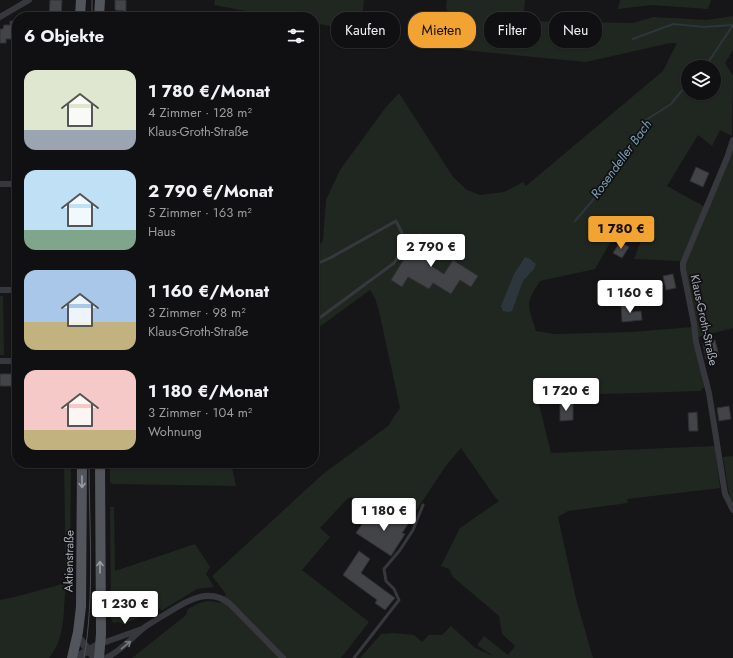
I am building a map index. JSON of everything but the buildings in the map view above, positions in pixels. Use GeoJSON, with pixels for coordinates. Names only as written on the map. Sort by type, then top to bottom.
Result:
{"type":"FeatureCollection","features":[{"type":"Feature","properties":{"kind":"main road"},"geometry":{"type":"LineString","coordinates":[[80,12],[81,0]]}},
{"type":"Feature","properties":{"kind":"main road"},"geometry":{"type":"LineString","coordinates":[[99,12],[100,0]]}},
{"type":"Feature","properties":{"kind":"main road","name":"Aktienstraße"},"geometry":{"type":"LineString","coordinates":[[72,658],[81,607],[82,468]]}},
{"type":"Feature","properties":{"kind":"main road"},"geometry":{"type":"LineString","coordinates":[[99,658],[100,468]]}},
{"type":"Feature","properties":{"kind":"street"},"geometry":{"type":"LineString","coordinates":[[0,17],[29,0]]}},
{"type":"Feature","properties":{"kind":"street","name":"Klaus-Groth-Straße"},"geometry":{"type":"LineString","coordinates":[[733,140],[727,158],[683,263],[683,269],[696,342],[709,393],[725,494],[733,510]]}},
{"type":"Feature","properties":{"kind":"street"},"geometry":{"type":"LineString","coordinates":[[0,184],[12,184]]}},
{"type":"Feature","properties":{"kind":"street"},"geometry":{"type":"LineString","coordinates":[[0,290],[12,290]]}},
{"type":"Feature","properties":{"kind":"street"},"geometry":{"type":"LineString","coordinates":[[0,361],[12,361]]}},
{"type":"Feature","properties":{"kind":"street"},"geometry":{"type":"LineString","coordinates":[[75,658],[100,644],[144,628],[190,600],[200,596],[212,596],[221,598],[230,604],[283,658]]}},
{"type":"Feature","properties":{"kind":"street"},"geometry":{"type":"LineString","coordinates":[[106,658],[127,645],[144,628]]}},
{"type":"Feature","properties":{"kind":"street"},"geometry":{"type":"LineString","coordinates":[[77,636],[95,658]]}},
{"type":"Feature","properties":{"kind":"lane"},"geometry":{"type":"LineString","coordinates":[[319,262],[330,258],[396,221],[407,243],[394,263],[319,318]]}},
{"type":"Feature","properties":{"kind":"lane"},"geometry":{"type":"LineString","coordinates":[[354,658],[399,600],[394,589],[386,581],[384,569],[400,550],[413,530],[423,505]]}},
{"type":"Feature","properties":{"kind":"shaded area"},"geometry":{"type":"Polygon","coordinates":[[[215,0],[364,0],[363,12],[331,12],[331,26],[319,24],[319,12],[252,12],[214,5],[215,0]]]}},
{"type":"Feature","properties":{"kind":"shaded area"},"geometry":{"type":"Polygon","coordinates":[[[447,0],[525,0],[524,12],[484,12],[484,48],[541,48],[541,21],[549,21],[549,48],[602,48],[602,22],[633,23],[653,17],[707,20],[733,16],[733,50],[725,63],[733,76],[732,136],[720,130],[712,146],[698,135],[667,186],[705,207],[682,259],[679,261],[634,259],[643,236],[623,220],[595,269],[540,281],[530,300],[529,305],[536,331],[555,334],[632,332],[693,327],[704,387],[700,391],[537,396],[551,453],[715,446],[720,488],[627,499],[628,503],[568,511],[558,517],[576,599],[593,658],[360,658],[381,634],[393,633],[414,635],[422,642],[429,635],[442,635],[451,626],[475,648],[493,656],[477,645],[484,636],[508,655],[515,646],[502,634],[499,616],[453,577],[449,569],[441,566],[460,528],[499,501],[461,448],[445,467],[414,514],[368,504],[359,505],[352,497],[347,499],[320,528],[330,537],[302,570],[369,622],[341,658],[132,658],[186,615],[188,609],[203,602],[210,601],[220,603],[226,594],[212,576],[323,474],[388,426],[400,408],[379,311],[375,298],[370,290],[319,327],[319,245],[323,241],[326,200],[340,170],[386,107],[399,93],[453,177],[467,190],[480,195],[504,192],[523,182],[526,186],[663,71],[677,43],[670,43],[586,62],[463,50],[462,48],[476,48],[476,12],[448,12],[446,7],[447,0]]]}},
{"type":"Feature","properties":{"kind":"shaded area"},"geometry":{"type":"Polygon","coordinates":[[[620,0],[711,0],[708,9],[651,5],[618,9],[620,0]]]}},
{"type":"Feature","properties":{"kind":"shaded area"},"geometry":{"type":"Polygon","coordinates":[[[733,147],[733,328],[698,337],[685,271],[686,261],[733,147]]]}},
{"type":"Feature","properties":{"kind":"shaded area"},"geometry":{"type":"Polygon","coordinates":[[[525,257],[536,264],[534,269],[523,281],[512,311],[503,311],[501,306],[514,274],[525,257]]]}},
{"type":"Feature","properties":{"kind":"shaded area"},"geometry":{"type":"Polygon","coordinates":[[[0,296],[3,296],[4,355],[0,355],[0,296]]]}},
{"type":"Feature","properties":{"kind":"shaded area"},"geometry":{"type":"Polygon","coordinates":[[[733,456],[733,505],[730,500],[723,457],[733,456]]]}},
{"type":"Feature","properties":{"kind":"shaded area"},"geometry":{"type":"Polygon","coordinates":[[[64,468],[71,468],[70,577],[66,583],[64,468]]]}},
{"type":"Feature","properties":{"kind":"shaded area"},"geometry":{"type":"Polygon","coordinates":[[[110,468],[232,468],[236,486],[114,484],[110,483],[110,468]]]}},
{"type":"Feature","properties":{"kind":"shaded area"},"geometry":{"type":"Polygon","coordinates":[[[110,507],[114,507],[115,571],[195,544],[210,567],[206,574],[214,587],[197,589],[161,611],[160,608],[124,624],[118,622],[113,623],[111,617],[110,507]]]}},
{"type":"Feature","properties":{"kind":"shaded area"},"geometry":{"type":"Polygon","coordinates":[[[66,583],[61,632],[58,642],[49,658],[0,658],[0,600],[66,583]]]}},
{"type":"Feature","properties":{"kind":"waterway"},"geometry":{"type":"LineString","coordinates":[[633,39],[673,24],[704,27],[732,25]]}},
{"type":"Feature","properties":{"kind":"waterway","name":"Rosendeller Bach"},"geometry":{"type":"LineString","coordinates":[[710,60],[733,25]]}},
{"type":"Feature","properties":{"kind":"waterway","name":"Rosendeller Bach"},"geometry":{"type":"LineString","coordinates":[[575,221],[593,200],[601,185],[607,181],[614,172],[617,164],[628,152],[646,120],[671,104],[681,92]]}},
{"type":"Feature","properties":{"kind":"tram line"},"geometry":{"type":"LineString","coordinates":[[92,0],[92,12]]}},
{"type":"Feature","properties":{"kind":"tram line"},"geometry":{"type":"LineString","coordinates":[[84,658],[89,610],[91,561],[89,468]]}}]}
